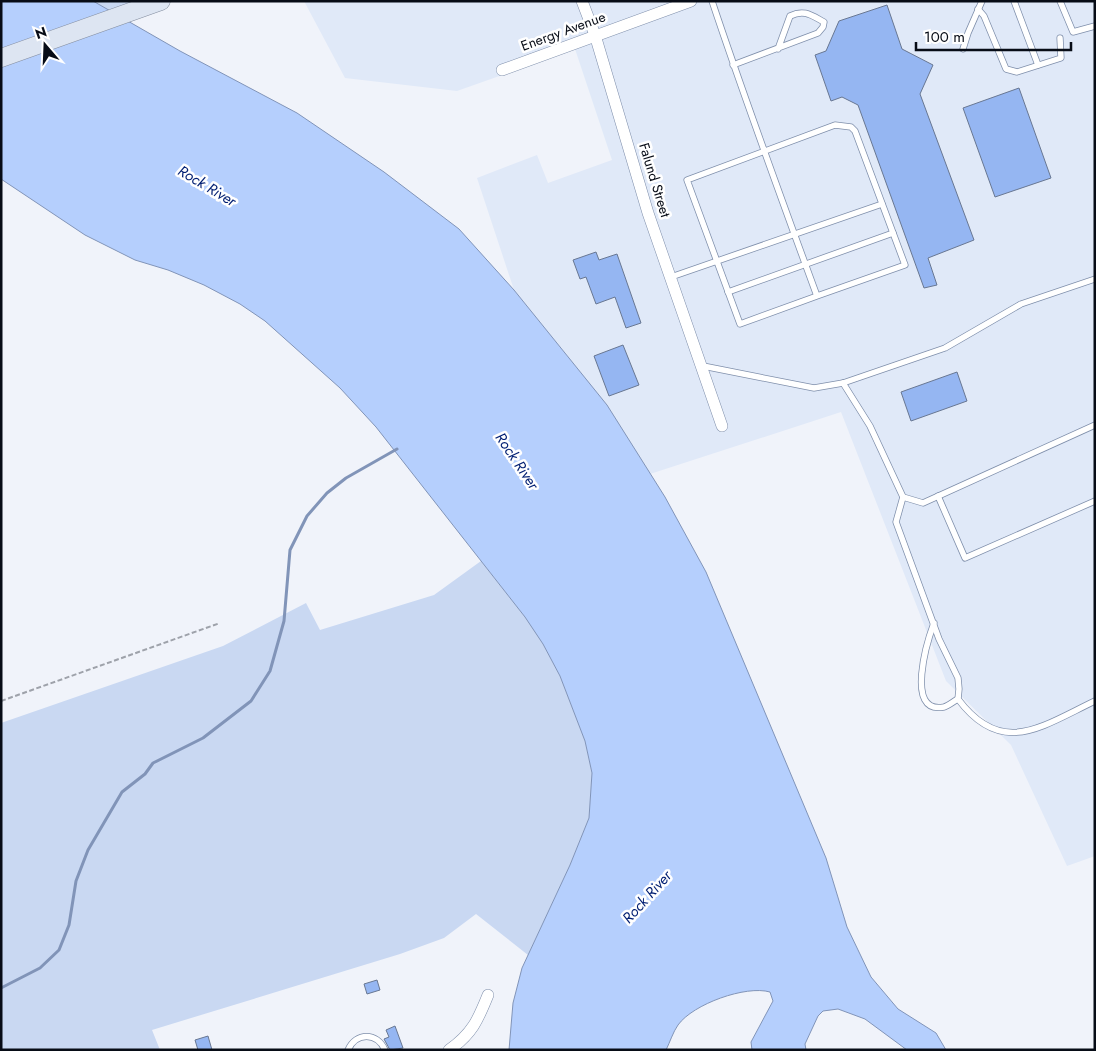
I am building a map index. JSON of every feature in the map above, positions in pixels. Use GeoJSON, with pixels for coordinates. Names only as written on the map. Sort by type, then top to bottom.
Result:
{"type":"FeatureCollection","features":[{"type":"Feature","properties":{"kind":"main road"},"geometry":{"type":"LineString","coordinates":[[1,58],[161,1]]}},
{"type":"Feature","properties":{"kind":"street","name":"Falund Street"},"geometry":{"type":"LineString","coordinates":[[582,1],[595,35],[648,213],[703,366],[722,426]]}},
{"type":"Feature","properties":{"kind":"street","name":"Energy Avenue"},"geometry":{"type":"LineString","coordinates":[[502,70],[691,1]]}},
{"type":"Feature","properties":{"kind":"street"},"geometry":{"type":"LineString","coordinates":[[449,1050],[464,1040],[477,1023],[488,994]]}},
{"type":"Feature","properties":{"kind":"lane"},"geometry":{"type":"LineString","coordinates":[[712,1],[764,152],[817,296]]}},
{"type":"Feature","properties":{"kind":"lane"},"geometry":{"type":"LineString","coordinates":[[963,49],[982,1]]}},
{"type":"Feature","properties":{"kind":"lane"},"geometry":{"type":"LineString","coordinates":[[1014,1],[1038,65]]}},
{"type":"Feature","properties":{"kind":"lane"},"geometry":{"type":"LineString","coordinates":[[1060,1],[1073,32],[1095,26]]}},
{"type":"Feature","properties":{"kind":"lane"},"geometry":{"type":"LineString","coordinates":[[978,9],[984,16],[1006,69],[1017,72],[1061,58],[1060,38]]}},
{"type":"Feature","properties":{"kind":"lane"},"geometry":{"type":"LineString","coordinates":[[734,65],[778,49],[818,33],[823,27],[824,22],[806,13],[798,12],[790,16],[778,49]]}},
{"type":"Feature","properties":{"kind":"lane"},"geometry":{"type":"LineString","coordinates":[[834,125],[851,126],[855,131],[882,204],[905,265],[740,324],[687,180],[834,125]]}},
{"type":"Feature","properties":{"kind":"lane"},"geometry":{"type":"LineString","coordinates":[[671,277],[882,204]]}},
{"type":"Feature","properties":{"kind":"lane"},"geometry":{"type":"LineString","coordinates":[[728,292],[893,233]]}},
{"type":"Feature","properties":{"kind":"lane"},"geometry":{"type":"LineString","coordinates":[[703,366],[814,388],[843,383],[945,348],[1021,304],[1095,279]]}},
{"type":"Feature","properties":{"kind":"lane"},"geometry":{"type":"LineString","coordinates":[[843,383],[870,426],[903,497],[896,522],[939,640],[958,678],[958,699],[969,713],[998,732],[1023,733],[1038,728],[1095,701]]}},
{"type":"Feature","properties":{"kind":"lane"},"geometry":{"type":"LineString","coordinates":[[903,497],[923,503],[1095,425]]}},
{"type":"Feature","properties":{"kind":"lane"},"geometry":{"type":"LineString","coordinates":[[938,496],[966,558],[1095,500]]}},
{"type":"Feature","properties":{"kind":"lane"},"geometry":{"type":"LineString","coordinates":[[934,623],[928,637],[921,678],[924,697],[930,704],[944,707],[958,699]]}},
{"type":"Feature","properties":{"kind":"lane"},"geometry":{"type":"LineString","coordinates":[[348,1050],[351,1043],[369,1036],[376,1037],[385,1050]]}},
{"type":"Feature","properties":{"kind":"path"},"geometry":{"type":"LineString","coordinates":[[1,701],[220,623]]}},
{"type":"Feature","properties":{"kind":"shaded area"},"geometry":{"type":"Polygon","coordinates":[[[93,1],[140,1],[112,12],[93,1]]]}},
{"type":"Feature","properties":{"kind":"shaded area"},"geometry":{"type":"Polygon","coordinates":[[[304,1],[1095,1],[1095,856],[1067,866],[1011,745],[946,681],[841,412],[650,474],[607,405],[514,290],[477,178],[537,155],[548,183],[612,160],[575,49],[457,91],[345,78],[304,1]]]}},
{"type":"Feature","properties":{"kind":"shaded area"},"geometry":{"type":"Polygon","coordinates":[[[481,561],[525,617],[543,644],[560,676],[585,741],[592,773],[589,818],[570,865],[528,955],[476,914],[444,938],[400,954],[152,1030],[160,1050],[1,1050],[1,723],[223,646],[306,603],[320,630],[434,595],[481,561]]]}},
{"type":"Feature","properties":{"kind":"water","name":"Rock River"},"geometry":{"type":"Polygon","coordinates":[[[1,1],[93,1],[180,51],[297,113],[384,172],[459,229],[514,290],[607,405],[665,497],[706,572],[826,858],[847,927],[871,977],[898,1009],[936,1033],[946,1050],[907,1050],[865,1019],[838,1009],[823,1011],[818,1016],[805,1044],[806,1050],[752,1050],[751,1042],[773,1001],[770,992],[748,991],[707,1003],[685,1017],[678,1025],[666,1050],[509,1050],[513,1003],[522,968],[570,865],[589,818],[592,773],[585,741],[560,676],[543,644],[525,617],[376,427],[340,388],[265,321],[240,304],[204,285],[168,270],[135,260],[85,235],[1,179],[1,1]]]}},
{"type":"Feature","properties":{"kind":"building"},"geometry":{"type":"Polygon","coordinates":[[[887,5],[902,49],[933,65],[920,94],[974,240],[928,258],[937,285],[924,288],[858,105],[842,97],[831,101],[815,55],[826,51],[839,21],[887,5]]]}},
{"type":"Feature","properties":{"kind":"building"},"geometry":{"type":"Polygon","coordinates":[[[1019,88],[1051,178],[995,197],[963,108],[1019,88]]]}},
{"type":"Feature","properties":{"kind":"building"},"geometry":{"type":"Polygon","coordinates":[[[596,252],[599,260],[617,254],[641,323],[626,328],[615,297],[596,304],[586,277],[580,279],[573,260],[596,252]]]}},
{"type":"Feature","properties":{"kind":"building"},"geometry":{"type":"Polygon","coordinates":[[[623,345],[639,385],[609,396],[594,356],[623,345]]]}},
{"type":"Feature","properties":{"kind":"building"},"geometry":{"type":"Polygon","coordinates":[[[957,372],[967,401],[911,421],[901,392],[957,372]]]}},
{"type":"Feature","properties":{"kind":"building"},"geometry":{"type":"Polygon","coordinates":[[[377,980],[380,990],[367,994],[364,984],[377,980]]]}},
{"type":"Feature","properties":{"kind":"building"},"geometry":{"type":"Polygon","coordinates":[[[395,1026],[403,1048],[390,1050],[384,1039],[389,1037],[386,1030],[395,1026]]]}},
{"type":"Feature","properties":{"kind":"building"},"geometry":{"type":"Polygon","coordinates":[[[208,1036],[212,1050],[198,1050],[195,1040],[208,1036]]]}},
{"type":"Feature","properties":{"kind":"waterway"},"geometry":{"type":"LineString","coordinates":[[1,988],[40,968],[59,950],[69,925],[76,881],[88,850],[122,792],[145,774],[153,763],[203,738],[251,701],[270,671],[284,621],[290,550],[307,516],[327,493],[346,478],[397,449]]}}]}
